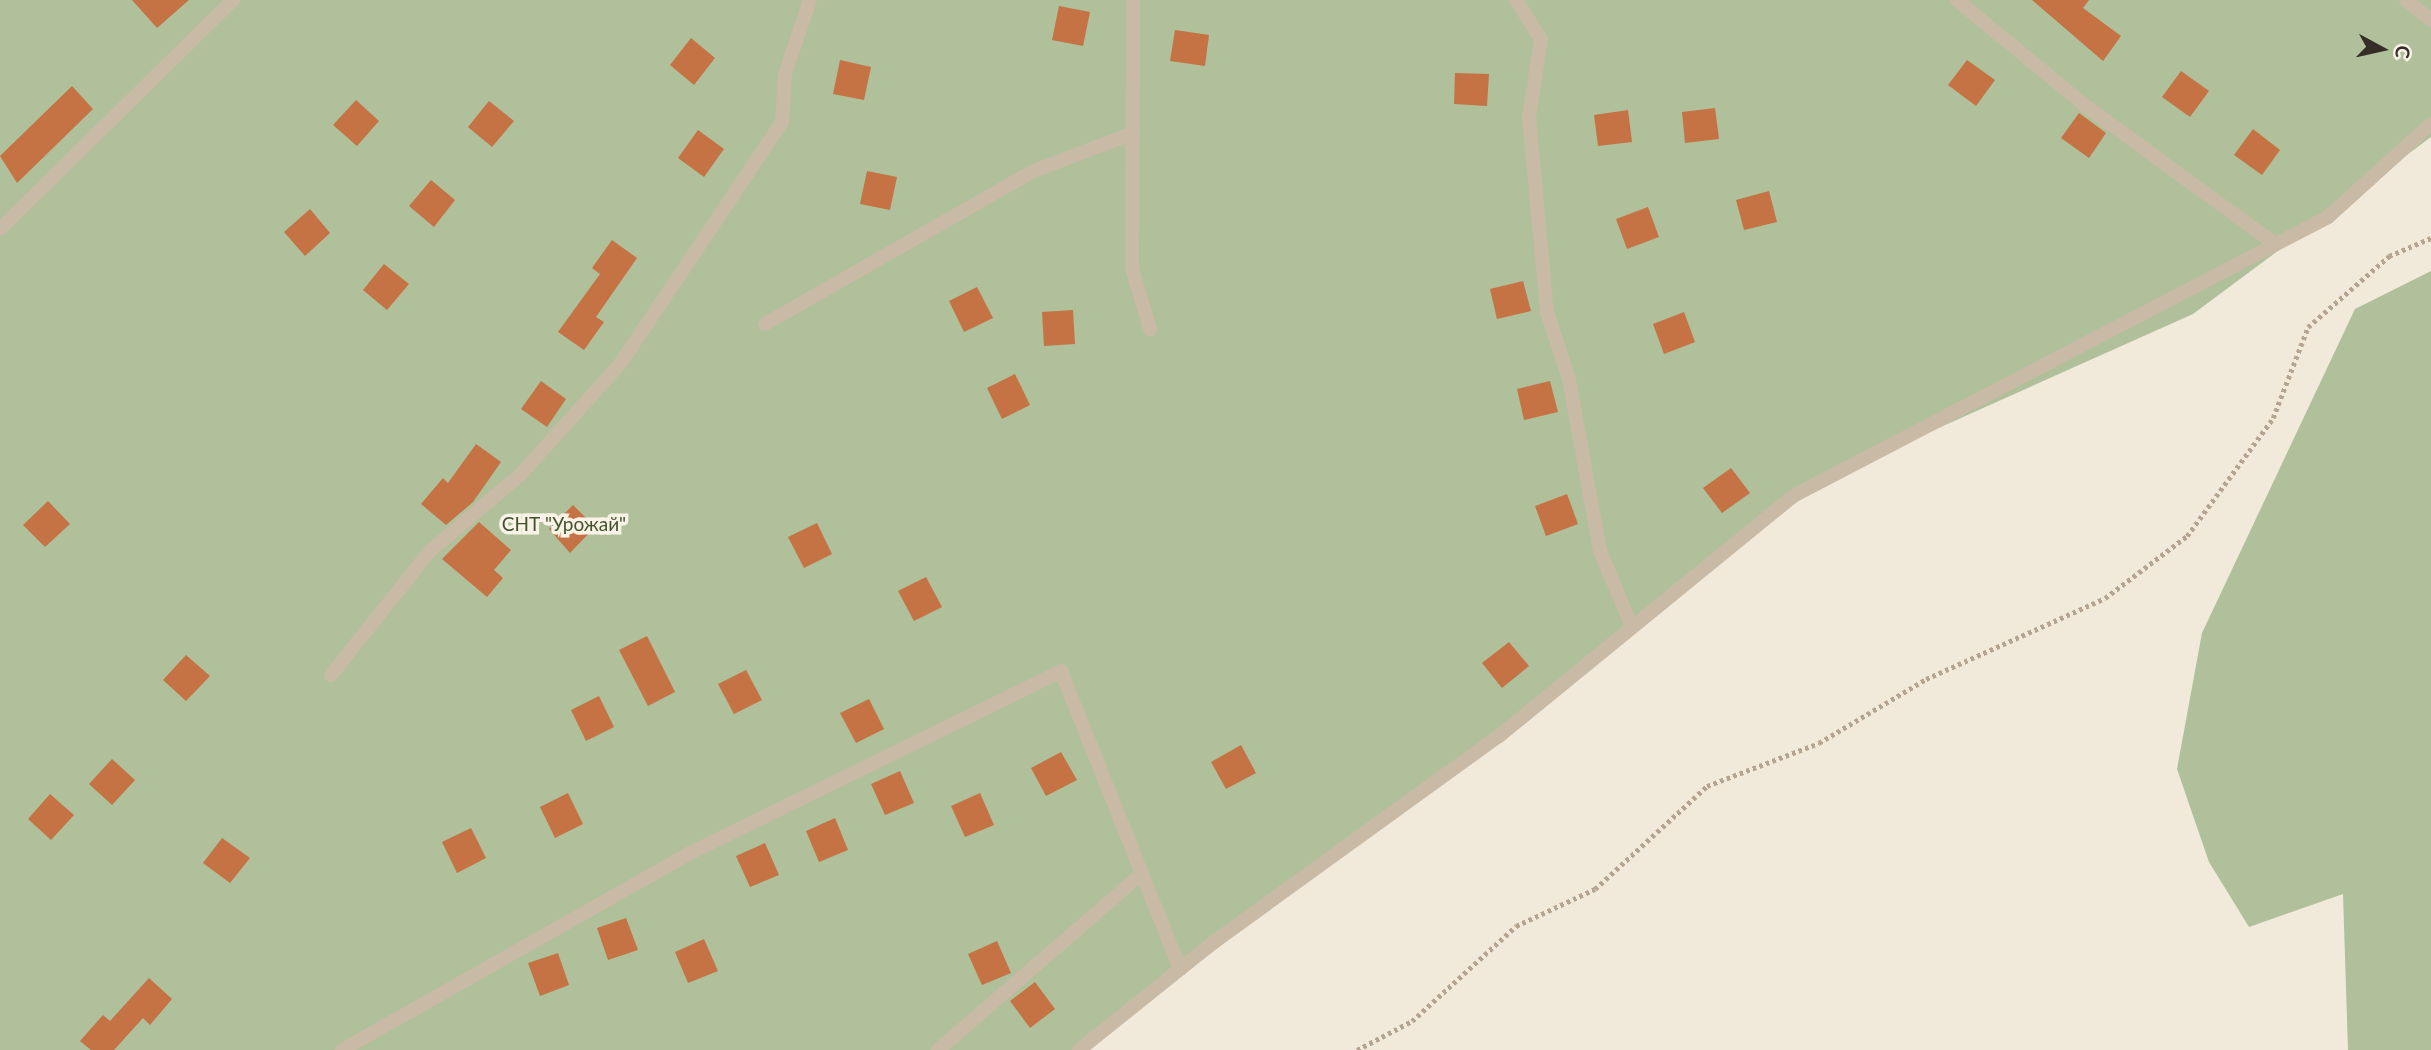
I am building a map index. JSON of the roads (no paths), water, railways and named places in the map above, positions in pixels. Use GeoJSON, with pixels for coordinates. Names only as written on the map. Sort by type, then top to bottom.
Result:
{"type":"FeatureCollection","features":[{"type":"Feature","properties":{"kind":"lane"},"geometry":{"type":"LineString","coordinates":[[0,229],[233,0]]}},
{"type":"Feature","properties":{"kind":"lane"},"geometry":{"type":"LineString","coordinates":[[331,675],[430,551],[520,475],[620,364],[782,122],[785,74],[810,0]]}},
{"type":"Feature","properties":{"kind":"lane"},"geometry":{"type":"LineString","coordinates":[[1133,0],[1132,268],[1150,328]]}},
{"type":"Feature","properties":{"kind":"lane"},"geometry":{"type":"LineString","coordinates":[[1516,0],[1541,39],[1529,117],[1547,312],[1569,379],[1600,551],[1632,627]]}},
{"type":"Feature","properties":{"kind":"lane"},"geometry":{"type":"LineString","coordinates":[[1957,0],[2083,104],[2276,244]]}},
{"type":"Feature","properties":{"kind":"lane"},"geometry":{"type":"LineString","coordinates":[[2406,0],[2431,20]]}},
{"type":"Feature","properties":{"kind":"lane"},"geometry":{"type":"LineString","coordinates":[[1079,1050],[1180,969],[1499,736],[1793,496],[2328,218],[2431,124]]}},
{"type":"Feature","properties":{"kind":"lane"},"geometry":{"type":"LineString","coordinates":[[765,324],[1031,172],[1133,133]]}},
{"type":"Feature","properties":{"kind":"lane"},"geometry":{"type":"LineString","coordinates":[[342,1050],[687,855],[1061,671],[1180,969]]}},
{"type":"Feature","properties":{"kind":"lane"},"geometry":{"type":"LineString","coordinates":[[938,1050],[1142,873]]}},
{"type":"Feature","properties":{"kind":"park label","name":"СНТ \"Урожай\""},"geometry":{"type":"Point","coordinates":[564,524]}}]}
